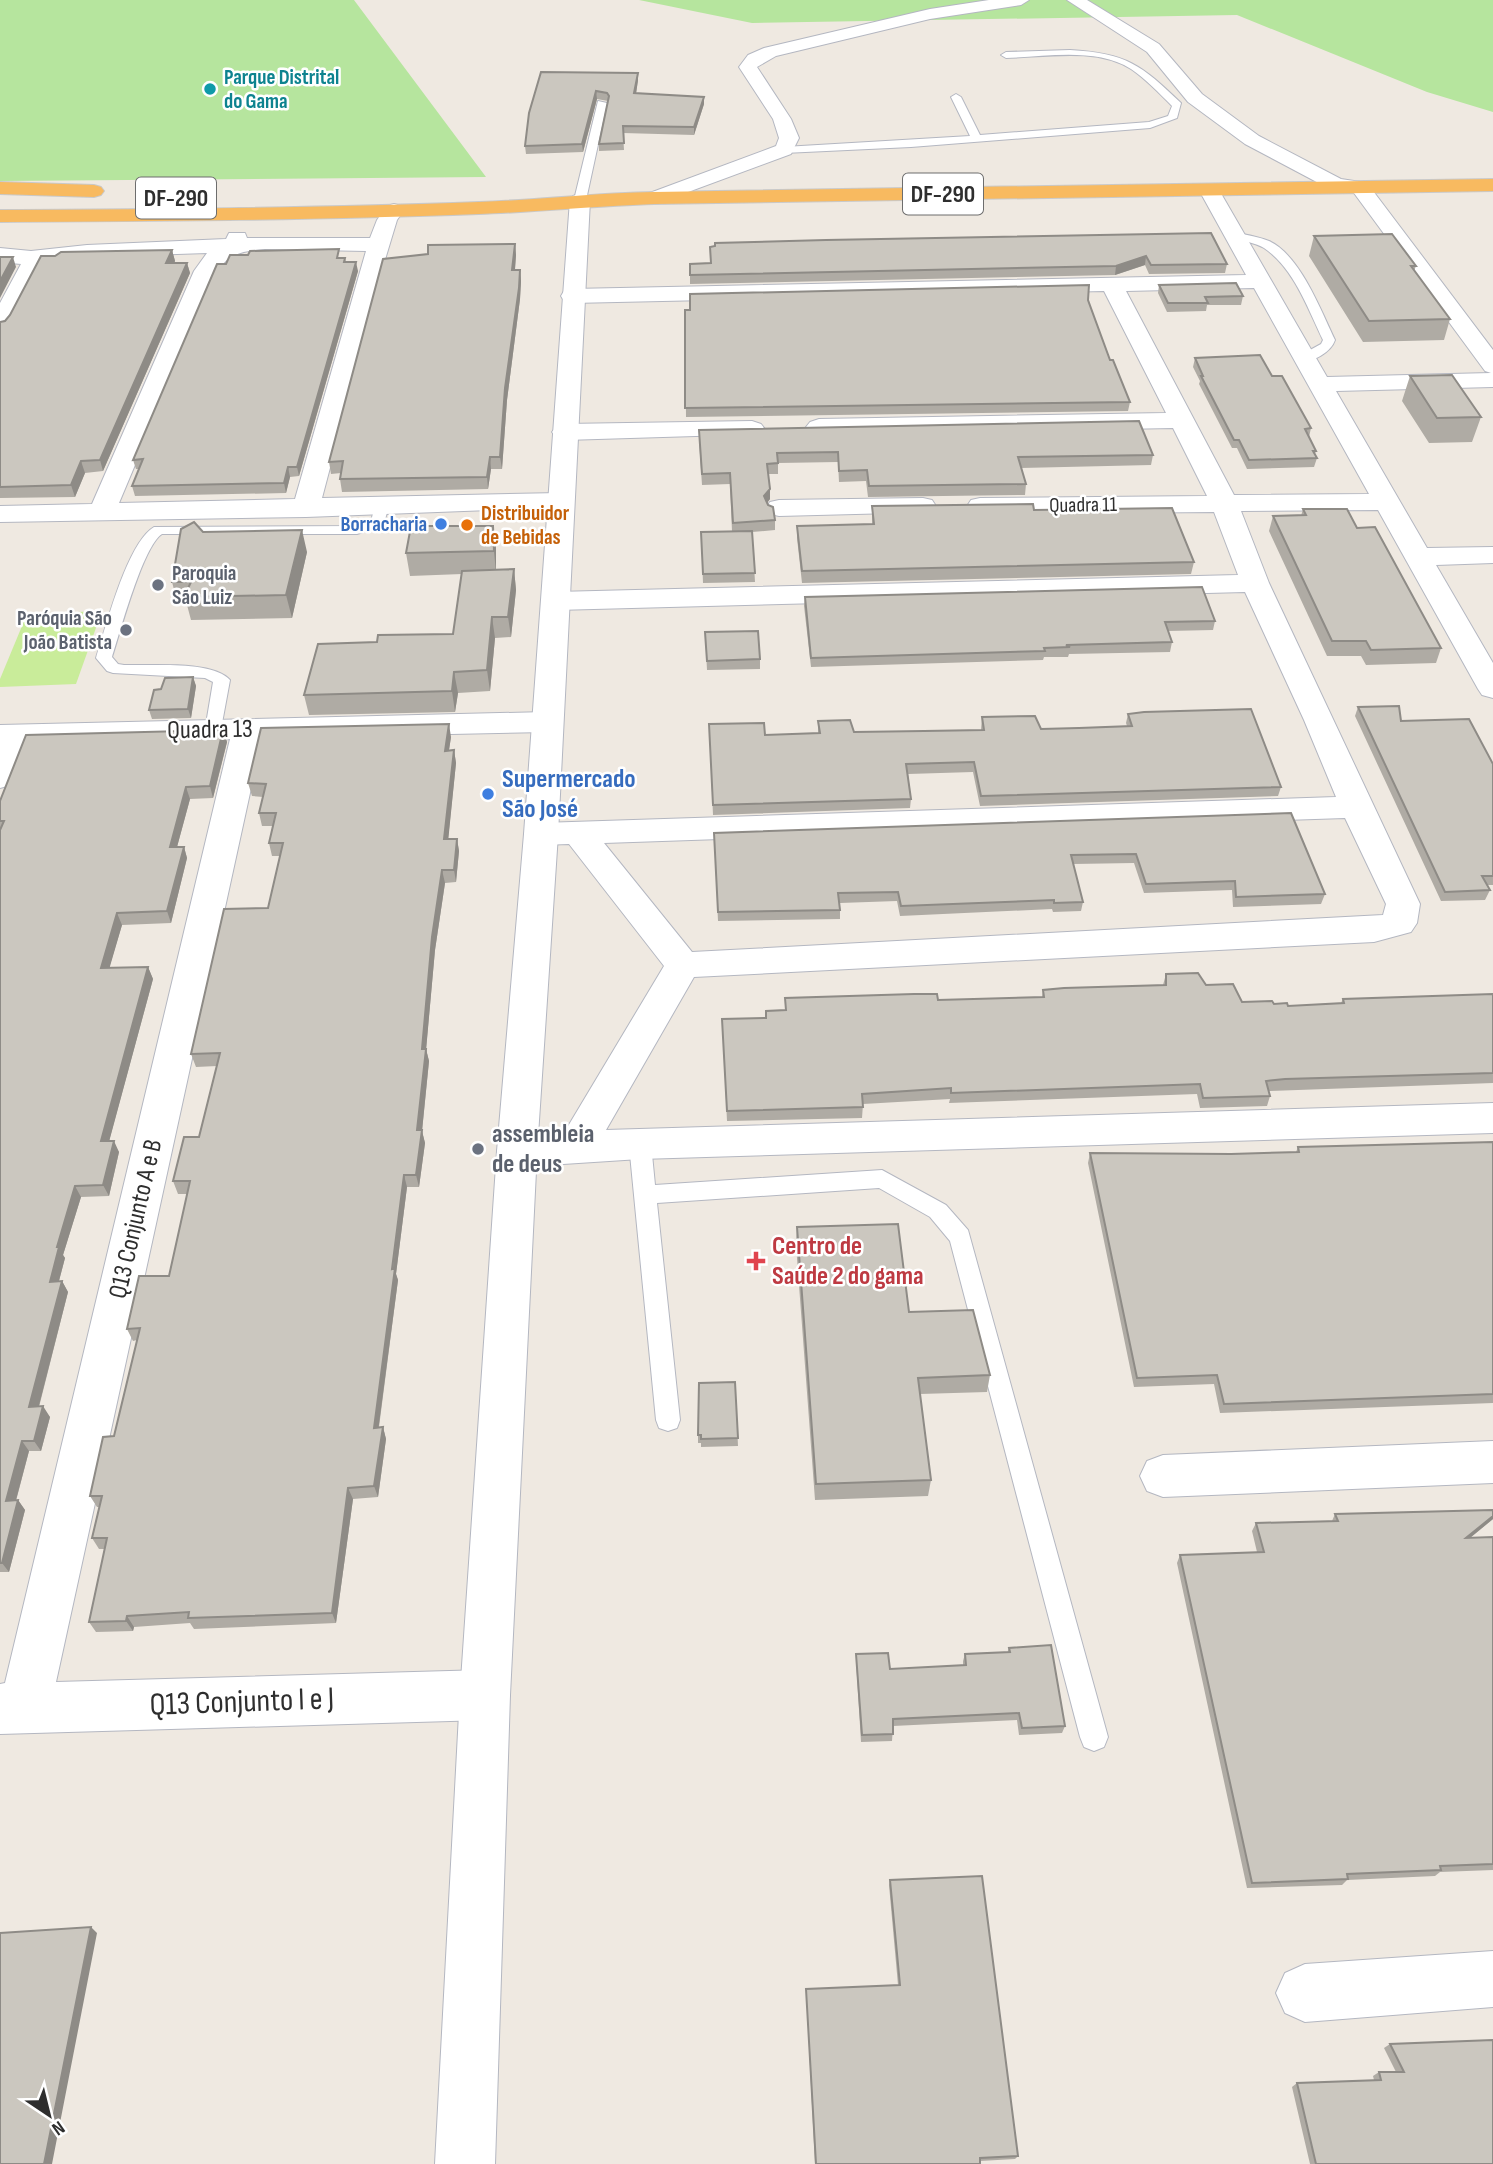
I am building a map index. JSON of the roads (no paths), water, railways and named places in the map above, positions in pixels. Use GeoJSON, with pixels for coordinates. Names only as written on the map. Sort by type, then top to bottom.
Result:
{"type":"FeatureCollection","features":[{"type":"Feature","properties":{"kind":"highway","name":"DF-290"},"geometry":{"type":"LineString","coordinates":[[135,195],[390,215],[580,200],[1493,185]]}},
{"type":"Feature","properties":{"kind":"highway","name":"DF-290"},"geometry":{"type":"LineString","coordinates":[[0,188],[110,192]]}},
{"type":"Feature","properties":{"kind":"highway","name":"DF-290"},"geometry":{"type":"LineString","coordinates":[[0,216],[244,228],[351,211]]}},
{"type":"Feature","properties":{"kind":"street"},"geometry":{"type":"LineString","coordinates":[[654,198],[784,149],[789,138],[782,119],[748,67],[754,60],[771,52],[931,7],[1021,0]]}},
{"type":"Feature","properties":{"kind":"street"},"geometry":{"type":"LineString","coordinates":[[1075,0],[1153,48],[1195,98],[1252,140],[1335,184],[1356,187],[1493,366]]}},
{"type":"Feature","properties":{"kind":"street"},"geometry":{"type":"LineString","coordinates":[[1209,190],[1493,689]]}},
{"type":"Feature","properties":{"kind":"street"},"geometry":{"type":"LineString","coordinates":[[465,2164],[485,1695],[517,1151],[560,834],[547,722],[580,200]]}},
{"type":"Feature","properties":{"kind":"street"},"geometry":{"type":"LineString","coordinates":[[265,243],[329,221],[390,215],[379,245],[306,509]]}},
{"type":"Feature","properties":{"kind":"street"},"geometry":{"type":"LineString","coordinates":[[244,228],[265,243],[379,245]]}},
{"type":"Feature","properties":{"kind":"street"},"geometry":{"type":"LineString","coordinates":[[0,255],[31,258],[87,251],[173,249],[244,228]]}},
{"type":"Feature","properties":{"kind":"street"},"geometry":{"type":"LineString","coordinates":[[102,512],[205,271],[244,228]]}},
{"type":"Feature","properties":{"kind":"street"},"geometry":{"type":"LineString","coordinates":[[0,324],[30,273],[33,265],[31,258]]}},
{"type":"Feature","properties":{"kind":"street"},"geometry":{"type":"LineString","coordinates":[[572,296],[1262,281]]}},
{"type":"Feature","properties":{"kind":"street"},"geometry":{"type":"LineString","coordinates":[[560,834],[683,965],[1374,930],[1399,923],[1403,904],[1255,583],[1224,502],[1112,285]]}},
{"type":"Feature","properties":{"kind":"street"},"geometry":{"type":"LineString","coordinates":[[1320,384],[1493,380]]}},
{"type":"Feature","properties":{"kind":"street"},"geometry":{"type":"LineString","coordinates":[[799,428],[1183,420]]}},
{"type":"Feature","properties":{"kind":"street"},"geometry":{"type":"LineString","coordinates":[[565,432],[771,428]]}},
{"type":"Feature","properties":{"kind":"street"},"geometry":{"type":"LineString","coordinates":[[0,514],[306,509],[560,501]]}},
{"type":"Feature","properties":{"kind":"street","name":"Quadra 11"},"geometry":{"type":"LineString","coordinates":[[779,508],[1387,502]]}},
{"type":"Feature","properties":{"kind":"street"},"geometry":{"type":"LineString","coordinates":[[1420,557],[1493,555]]}},
{"type":"Feature","properties":{"kind":"street"},"geometry":{"type":"LineString","coordinates":[[556,601],[1255,583]]}},
{"type":"Feature","properties":{"kind":"street","name":"Quadra 13"},"geometry":{"type":"LineString","coordinates":[[9,735],[547,722]]}},
{"type":"Feature","properties":{"kind":"street","name":"Q13 Conjunto A e B"},"geometry":{"type":"LineString","coordinates":[[12,1709],[231,729]]}},
{"type":"Feature","properties":{"kind":"street"},"geometry":{"type":"LineString","coordinates":[[0,778],[9,735]]}},
{"type":"Feature","properties":{"kind":"street"},"geometry":{"type":"LineString","coordinates":[[560,834],[1356,807]]}},
{"type":"Feature","properties":{"kind":"street"},"geometry":{"type":"LineString","coordinates":[[576,1147],[683,965]]}},
{"type":"Feature","properties":{"kind":"street"},"geometry":{"type":"LineString","coordinates":[[517,1151],[640,1144],[1493,1118]]}},
{"type":"Feature","properties":{"kind":"street"},"geometry":{"type":"LineString","coordinates":[[1163,1476],[1493,1462]]}},
{"type":"Feature","properties":{"kind":"street","name":"Q13 Conjunto I e J"},"geometry":{"type":"LineString","coordinates":[[12,1709],[485,1695]]}},
{"type":"Feature","properties":{"kind":"street"},"geometry":{"type":"LineString","coordinates":[[1305,1993],[1493,1979]]}},
{"type":"Feature","properties":{"kind":"lane"},"geometry":{"type":"LineString","coordinates":[[784,149],[879,146],[1150,125],[1172,118],[1177,105],[1131,65],[1117,60],[1091,55],[1006,55]]}},
{"type":"Feature","properties":{"kind":"lane"},"geometry":{"type":"LineString","coordinates":[[956,97],[977,139]]}},
{"type":"Feature","properties":{"kind":"lane"},"geometry":{"type":"LineString","coordinates":[[580,200],[602,103]]}},
{"type":"Feature","properties":{"kind":"lane"},"geometry":{"type":"LineString","coordinates":[[1237,236],[1275,249],[1303,287],[1329,340],[1327,346],[1306,358]]}},
{"type":"Feature","properties":{"kind":"lane"},"geometry":{"type":"LineString","coordinates":[[231,729],[222,680],[218,677],[208,673],[124,670],[113,668],[104,658],[129,582],[149,536],[159,530],[357,530],[378,523],[382,506]]}},
{"type":"Feature","properties":{"kind":"lane"},"geometry":{"type":"LineString","coordinates":[[640,1144],[668,1420]]}},
{"type":"Feature","properties":{"kind":"lane"},"geometry":{"type":"LineString","coordinates":[[645,1195],[882,1179],[938,1211],[960,1237],[1094,1737]]}},
{"type":"Feature","properties":{"kind":"place","name":"Parque Distrital do Gama"},"geometry":{"type":"Point","coordinates":[210,89]}},
{"type":"Feature","properties":{"kind":"place","name":"Borracharia"},"geometry":{"type":"Point","coordinates":[441,524]}},
{"type":"Feature","properties":{"kind":"place","name":"Distribuidor de Bebidas"},"geometry":{"type":"Point","coordinates":[467,525]}},
{"type":"Feature","properties":{"kind":"place","name":"Paroquia São Luiz"},"geometry":{"type":"Point","coordinates":[158,585]}},
{"type":"Feature","properties":{"kind":"place","name":"Paróquia São João Batista"},"geometry":{"type":"Point","coordinates":[126,630]}},
{"type":"Feature","properties":{"kind":"place","name":"Supermercado São José"},"geometry":{"type":"Point","coordinates":[488,794]}},
{"type":"Feature","properties":{"kind":"place","name":"assembleia de deus"},"geometry":{"type":"Point","coordinates":[478,1149]}},
{"type":"Feature","properties":{"kind":"place","name":"Centro de Saúde 2 do gama"},"geometry":{"type":"Point","coordinates":[756,1261]}}]}
